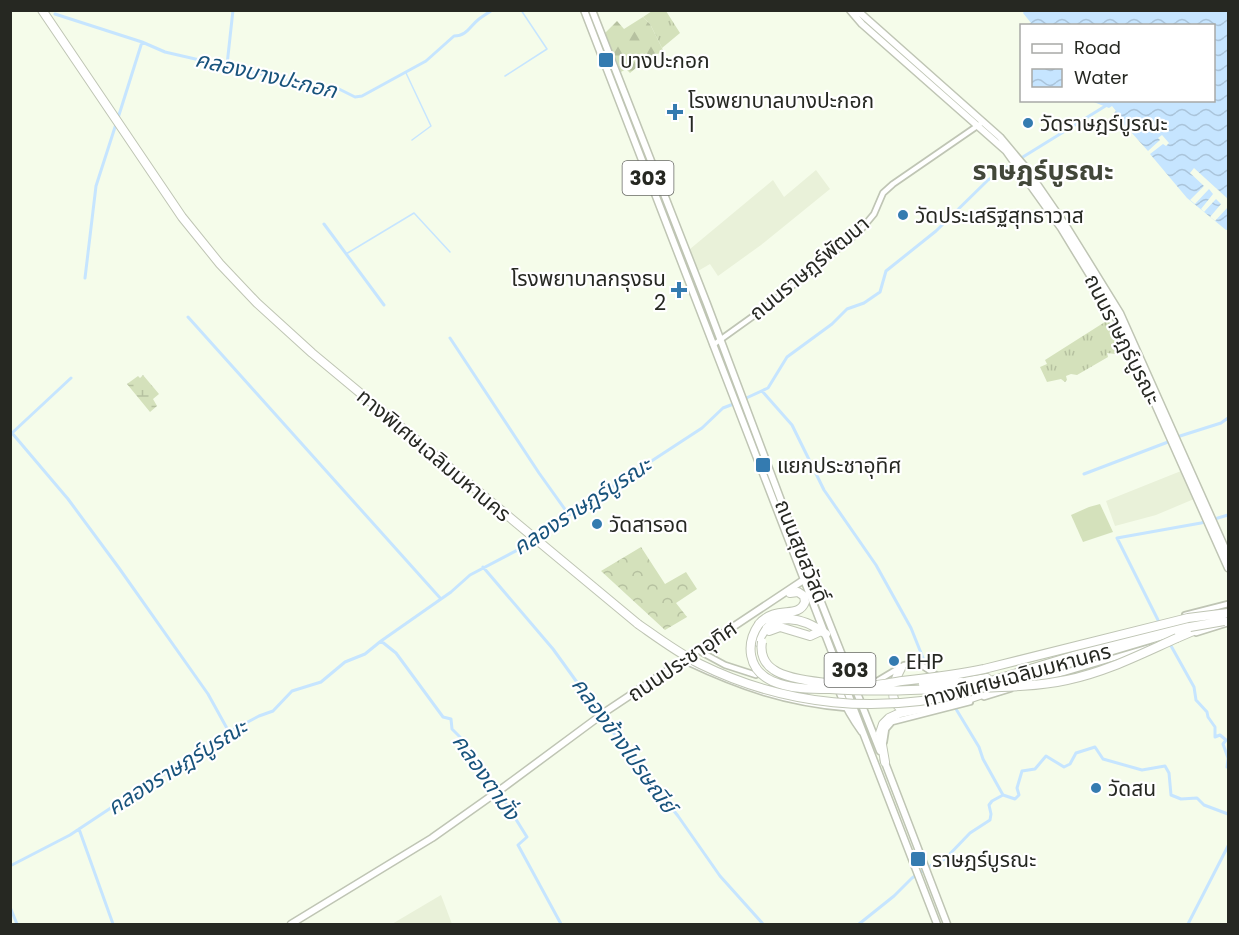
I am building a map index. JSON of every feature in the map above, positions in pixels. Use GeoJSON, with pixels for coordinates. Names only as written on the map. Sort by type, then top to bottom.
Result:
{"type":"FeatureCollection","features":[{"type":"Feature","properties":{"kind":"highway","name":"ทางพิเศษเฉลิมมหานคร"},"geometry":{"type":"LineString","coordinates":[[42,10],[169,200],[202,243],[244,290],[312,353],[638,624],[676,650],[709,668],[751,685],[800,698],[844,704],[898,704],[939,699],[1027,670],[1053,669]]}},
{"type":"Feature","properties":{"kind":"highway","name":"ทางพิเศษเฉลิมมหานคร"},"geometry":{"type":"LineString","coordinates":[[47,10],[180,207],[244,284],[316,352],[643,622],[682,649],[720,668],[761,684],[808,695],[854,700],[892,700],[937,695],[1053,669],[1228,617]]}},
{"type":"Feature","properties":{"kind":"highway"},"geometry":{"type":"LineString","coordinates":[[804,606],[806,584]]}},
{"type":"Feature","properties":{"kind":"highway"},"geometry":{"type":"LineString","coordinates":[[789,593],[802,594],[806,600],[804,606],[796,611],[773,613],[759,624],[752,637],[750,651],[756,667],[768,679],[801,688],[882,692],[1019,686],[1069,680],[1112,666],[1228,617]]}},
{"type":"Feature","properties":{"kind":"highway"},"geometry":{"type":"LineString","coordinates":[[1189,624],[1228,617]]}},
{"type":"Feature","properties":{"kind":"highway"},"geometry":{"type":"LineString","coordinates":[[824,632],[809,636],[784,628],[775,628],[766,633],[760,642],[764,660],[778,673],[814,681],[878,685],[974,672],[1188,618],[1228,617]]}},
{"type":"Feature","properties":{"kind":"highway"},"geometry":{"type":"LineString","coordinates":[[824,632],[802,620],[786,620],[767,628],[760,642],[759,656],[765,668],[779,677],[795,681],[880,688],[961,682],[1027,670]]}},
{"type":"Feature","properties":{"kind":"highway"},"geometry":{"type":"LineString","coordinates":[[901,668],[894,682],[895,703],[899,707],[921,709]]}},
{"type":"Feature","properties":{"kind":"highway"},"geometry":{"type":"LineString","coordinates":[[886,765],[880,738],[883,724],[896,714],[971,698],[1040,672]]}},
{"type":"Feature","properties":{"kind":"main road","name":"ถนนสุขสวัสดิ์"},"geometry":{"type":"LineString","coordinates":[[584,10],[938,924]]}},
{"type":"Feature","properties":{"kind":"main road","name":"ถนนสุขสวัสดิ์"},"geometry":{"type":"LineString","coordinates":[[592,10],[947,924]]}},
{"type":"Feature","properties":{"kind":"main road","name":"ถนนราษฎร์บูรณะ"},"geometry":{"type":"LineString","coordinates":[[850,10],[862,24],[981,124]]}},
{"type":"Feature","properties":{"kind":"main road","name":"ถนนราษฎร์บูรณะ"},"geometry":{"type":"LineString","coordinates":[[857,10],[1008,149],[1024,169],[1114,312],[1210,521],[1228,555]]}},
{"type":"Feature","properties":{"kind":"main road"},"geometry":{"type":"LineString","coordinates":[[699,308],[707,304]]}},
{"type":"Feature","properties":{"kind":"main road","name":"ถนนราษฎร์บูรณะ"},"geometry":{"type":"LineString","coordinates":[[1210,521],[1228,568]]}},
{"type":"Feature","properties":{"kind":"main road"},"geometry":{"type":"LineString","coordinates":[[806,584],[812,577]]}},
{"type":"Feature","properties":{"kind":"main road","name":"ถนนประชาอุทิศ"},"geometry":{"type":"LineString","coordinates":[[601,716],[806,584]]}},
{"type":"Feature","properties":{"kind":"main road","name":"ถนนประชาอุทิศ"},"geometry":{"type":"LineString","coordinates":[[298,924],[433,841],[601,716],[806,584]]}},
{"type":"Feature","properties":{"kind":"main road"},"geometry":{"type":"LineString","coordinates":[[832,648],[832,667],[846,708],[867,739]]}},
{"type":"Feature","properties":{"kind":"main road","name":"ถนนประชาอุทิศ"},"geometry":{"type":"LineString","coordinates":[[291,924],[432,838],[499,794]]}},
{"type":"Feature","properties":{"kind":"street","name":"ถนนราษฎร์พัฒนา"},"geometry":{"type":"LineString","coordinates":[[713,345],[780,296],[859,231],[873,214],[883,193],[893,184],[981,124]]}},
{"type":"Feature","properties":{"kind":"street"},"geometry":{"type":"LineString","coordinates":[[851,675],[874,683],[908,664],[918,664],[939,676],[958,674],[1228,604]]}},
{"type":"Feature","properties":{"kind":"street"},"geometry":{"type":"LineString","coordinates":[[886,765],[885,734],[891,722],[967,703],[1053,669],[1228,617]]}},
{"type":"Feature","properties":{"kind":"street"},"geometry":{"type":"LineString","coordinates":[[701,652],[725,665],[756,675]]}},
{"type":"Feature","properties":{"kind":"street"},"geometry":{"type":"LineString","coordinates":[[687,662],[757,692],[801,702],[846,708]]}},
{"type":"Feature","properties":{"kind":"shaded area"},"geometry":{"type":"Polygon","coordinates":[[[816,170],[830,189],[761,245],[718,276],[710,264],[698,271],[690,249],[773,180],[784,197],[816,170]]]}},
{"type":"Feature","properties":{"kind":"shaded area"},"geometry":{"type":"Polygon","coordinates":[[[1181,471],[1194,499],[1156,515],[1115,526],[1106,501],[1181,471]]]}},
{"type":"Feature","properties":{"kind":"shaded area"},"geometry":{"type":"Polygon","coordinates":[[[441,895],[452,924],[392,924],[441,895]]]}},
{"type":"Feature","properties":{"kind":"green space"},"geometry":{"type":"Polygon","coordinates":[[[652,11],[666,11],[680,33],[662,48],[650,24],[643,17],[652,11]]]}},
{"type":"Feature","properties":{"kind":"green space"},"geometry":{"type":"Polygon","coordinates":[[[643,17],[650,24],[664,52],[650,56],[630,73],[626,69],[621,72],[605,33],[617,21],[624,29],[643,17]]]}},
{"type":"Feature","properties":{"kind":"green space"},"geometry":{"type":"Polygon","coordinates":[[[1108,320],[1112,327],[1117,328],[1114,331],[1117,339],[1121,338],[1119,351],[1115,354],[1107,353],[1108,357],[1077,375],[1066,376],[1065,382],[1061,379],[1047,382],[1040,367],[1047,364],[1045,360],[1108,320]]]}},
{"type":"Feature","properties":{"kind":"green space"},"geometry":{"type":"Polygon","coordinates":[[[143,375],[159,394],[153,399],[157,406],[150,412],[127,384],[143,375]]]}},
{"type":"Feature","properties":{"kind":"green space"},"geometry":{"type":"Polygon","coordinates":[[[1100,504],[1113,532],[1083,542],[1071,515],[1100,504]]]}},
{"type":"Feature","properties":{"kind":"green space"},"geometry":{"type":"Polygon","coordinates":[[[641,547],[665,584],[686,572],[697,589],[676,603],[687,617],[665,630],[601,571],[641,547]]]}},
{"type":"Feature","properties":{"kind":"water"},"geometry":{"type":"Polygon","coordinates":[[[1025,10],[1228,11],[1228,229],[1226,230],[1187,198],[1150,154],[1163,144],[1166,146],[1169,143],[1162,135],[1148,151],[1114,113],[1116,111],[1112,106],[1109,108],[1094,102],[1215,102],[1215,24],[1028,24],[1031,23],[1023,13],[1025,10]]]}},
{"type":"Feature","properties":{"kind":"pier"},"geometry":{"type":"Polygon","coordinates":[[[1194,168],[1228,199],[1228,207],[1215,221],[1210,217],[1221,204],[1216,199],[1204,212],[1201,209],[1213,194],[1209,189],[1195,204],[1190,200],[1204,186],[1190,173],[1194,168]]]}},
{"type":"Feature","properties":{"kind":"waterway"},"geometry":{"type":"LineString","coordinates":[[227,65],[233,10]]}},
{"type":"Feature","properties":{"kind":"waterway","name":"คลองบางปะกอก"},"geometry":{"type":"LineString","coordinates":[[55,14],[142,42],[165,52],[304,84],[339,89],[355,97],[362,96],[426,61],[454,36],[465,32],[492,10]]}},
{"type":"Feature","properties":{"kind":"waterway"},"geometry":{"type":"LineString","coordinates":[[505,76],[547,49],[521,10]]}},
{"type":"Feature","properties":{"kind":"waterway"},"geometry":{"type":"LineString","coordinates":[[118,118],[142,42]]}},
{"type":"Feature","properties":{"kind":"waterway"},"geometry":{"type":"LineString","coordinates":[[406,73],[431,126],[412,140]]}},
{"type":"Feature","properties":{"kind":"waterway","name":"คลองราษฎร์บูรณะ"},"geometry":{"type":"LineString","coordinates":[[1018,160],[1107,105]]}},
{"type":"Feature","properties":{"kind":"waterway"},"geometry":{"type":"LineString","coordinates":[[85,278],[96,186],[116,124]]}},
{"type":"Feature","properties":{"kind":"waterway","name":"คลองราษฎร์บูรณะ"},"geometry":{"type":"LineString","coordinates":[[742,400],[768,388],[787,357],[832,324],[847,309],[864,303],[880,292],[886,271],[936,231],[988,180],[1013,164]]}},
{"type":"Feature","properties":{"kind":"waterway"},"geometry":{"type":"LineString","coordinates":[[346,254],[414,213],[450,252]]}},
{"type":"Feature","properties":{"kind":"waterway"},"geometry":{"type":"LineString","coordinates":[[324,224],[384,305]]}},
{"type":"Feature","properties":{"kind":"waterway"},"geometry":{"type":"LineString","coordinates":[[188,317],[441,599]]}},
{"type":"Feature","properties":{"kind":"waterway"},"geometry":{"type":"LineString","coordinates":[[450,338],[569,515]]}},
{"type":"Feature","properties":{"kind":"waterway"},"geometry":{"type":"LineString","coordinates":[[71,378],[12,433],[68,499],[119,568],[208,694],[229,732]]}},
{"type":"Feature","properties":{"kind":"waterway"},"geometry":{"type":"LineString","coordinates":[[762,391],[792,425],[824,490],[876,565],[911,628],[925,663],[934,672]]}},
{"type":"Feature","properties":{"kind":"waterway","name":"คลองราษฎร์บูรณะ"},"geometry":{"type":"LineString","coordinates":[[10,866],[70,835],[159,776],[211,751],[229,732],[273,711],[292,691],[321,682],[345,662],[365,654],[451,592],[470,575],[529,544],[544,528],[569,515],[702,428],[723,408],[736,403]]}},
{"type":"Feature","properties":{"kind":"waterway"},"geometry":{"type":"LineString","coordinates":[[1180,436],[1221,423],[1228,418]]}},
{"type":"Feature","properties":{"kind":"waterway"},"geometry":{"type":"LineString","coordinates":[[1084,474],[1168,442]]}},
{"type":"Feature","properties":{"kind":"waterway"},"geometry":{"type":"LineString","coordinates":[[1158,620],[1117,538],[1201,523],[1228,515]]}},
{"type":"Feature","properties":{"kind":"waterway","name":"คลองข้างไปรษณีย์"},"geometry":{"type":"LineString","coordinates":[[483,567],[553,649],[720,876],[763,924]]}},
{"type":"Feature","properties":{"kind":"waterway","name":"คลองตามั่ง"},"geometry":{"type":"LineString","coordinates":[[381,641],[396,653],[443,717],[451,719],[452,729],[497,789],[527,837],[518,845],[561,924]]}},
{"type":"Feature","properties":{"kind":"waterway"},"geometry":{"type":"LineString","coordinates":[[1170,644],[1194,687],[1196,700],[1207,712],[1215,727],[1215,737],[1220,735],[1226,740],[1223,744],[1228,758]]}},
{"type":"Feature","properties":{"kind":"waterway"},"geometry":{"type":"LineString","coordinates":[[956,709],[979,747],[1003,795]]}},
{"type":"Feature","properties":{"kind":"waterway"},"geometry":{"type":"LineString","coordinates":[[859,924],[912,878],[945,859],[970,833],[990,820],[989,805],[992,801],[1003,795],[1015,799],[1019,795],[1017,788],[1022,771],[1035,769],[1046,756],[1064,767],[1070,764],[1076,753],[1095,747],[1103,759],[1142,770],[1165,766],[1169,773],[1171,795],[1181,799],[1197,798],[1204,805],[1228,814]]}},
{"type":"Feature","properties":{"kind":"waterway"},"geometry":{"type":"LineString","coordinates":[[1228,759],[1228,767]]}},
{"type":"Feature","properties":{"kind":"waterway"},"geometry":{"type":"LineString","coordinates":[[79,829],[113,924]]}},
{"type":"Feature","properties":{"kind":"waterway"},"geometry":{"type":"LineString","coordinates":[[1188,924],[1228,846]]}},
{"type":"Feature","properties":{"kind":"waterway"},"geometry":{"type":"LineString","coordinates":[[10,907],[17,924]]}},
{"type":"Feature","properties":{"kind":"place","name":"บางปะกอก"},"geometry":{"type":"Point","coordinates":[606,60]}},
{"type":"Feature","properties":{"kind":"place","name":"โรงพยาบาลบางปะกอก 1"},"geometry":{"type":"Point","coordinates":[675,112]}},
{"type":"Feature","properties":{"kind":"place","name":"วัดราษฎร์บูรณะ"},"geometry":{"type":"Point","coordinates":[1028,123]}},
{"type":"Feature","properties":{"kind":"place","name":"วัดประเสริฐสุทธาวาส"},"geometry":{"type":"Point","coordinates":[903,215]}},
{"type":"Feature","properties":{"kind":"place","name":"โรงพยาบาลกรุงธน 2"},"geometry":{"type":"Point","coordinates":[679,290]}},
{"type":"Feature","properties":{"kind":"place","name":"แยกประชาอุทิศ"},"geometry":{"type":"Point","coordinates":[763,465]}},
{"type":"Feature","properties":{"kind":"place","name":"วัดสารอด"},"geometry":{"type":"Point","coordinates":[597,524]}},
{"type":"Feature","properties":{"kind":"place","name":"EHP"},"geometry":{"type":"Point","coordinates":[894,661]}},
{"type":"Feature","properties":{"kind":"place","name":"วัดสน"},"geometry":{"type":"Point","coordinates":[1096,788]}},
{"type":"Feature","properties":{"kind":"place","name":"ราษฎร์บูรณะ"},"geometry":{"type":"Point","coordinates":[918,859]}},
{"type":"Feature","properties":{"kind":"district","name":"ราษฎร์บูรณะ"},"geometry":{"type":"Point","coordinates":[1043,170]}}]}
